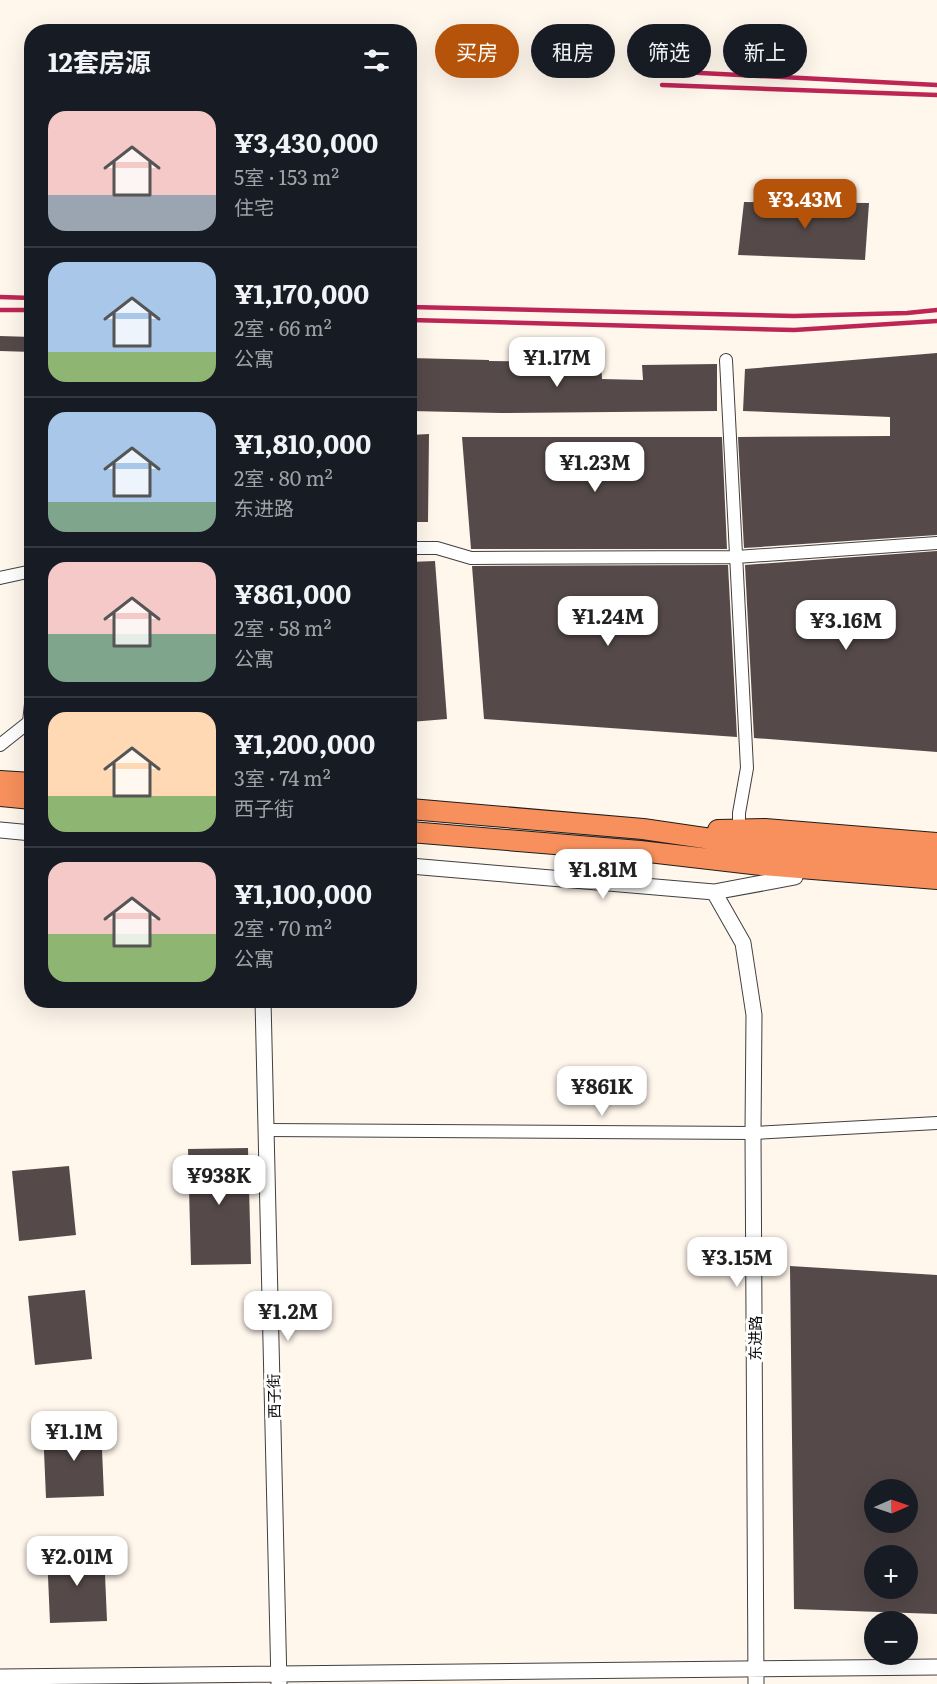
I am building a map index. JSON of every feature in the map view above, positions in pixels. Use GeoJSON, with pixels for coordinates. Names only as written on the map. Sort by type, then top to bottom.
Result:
{"type":"FeatureCollection","features":[{"type":"Feature","properties":{"kind":"highway"},"geometry":{"type":"LineString","coordinates":[[0,781],[24,782]]}},
{"type":"Feature","properties":{"kind":"highway"},"geometry":{"type":"LineString","coordinates":[[0,796],[24,798]]}},
{"type":"Feature","properties":{"kind":"highway"},"geometry":{"type":"LineString","coordinates":[[417,810],[643,829],[765,829],[937,843]]}},
{"type":"Feature","properties":{"kind":"highway"},"geometry":{"type":"LineString","coordinates":[[643,829],[760,855],[937,879]]}},
{"type":"Feature","properties":{"kind":"highway"},"geometry":{"type":"LineString","coordinates":[[417,833],[640,851],[937,861]]}},
{"type":"Feature","properties":{"kind":"highway"},"geometry":{"type":"LineString","coordinates":[[640,851],[795,878],[937,890]]}},
{"type":"Feature","properties":{"kind":"street"},"geometry":{"type":"LineString","coordinates":[[726,360],[747,768],[739,813],[739,830]]}},
{"type":"Feature","properties":{"kind":"street"},"geometry":{"type":"LineString","coordinates":[[417,548],[437,548],[471,558],[736,557],[937,543]]}},
{"type":"Feature","properties":{"kind":"street"},"geometry":{"type":"LineString","coordinates":[[0,578],[24,573]]}},
{"type":"Feature","properties":{"kind":"street"},"geometry":{"type":"LineString","coordinates":[[0,746],[24,726]]}},
{"type":"Feature","properties":{"kind":"street"},"geometry":{"type":"LineString","coordinates":[[0,830],[24,832]]}},
{"type":"Feature","properties":{"kind":"street"},"geometry":{"type":"LineString","coordinates":[[417,867],[714,892],[795,878]]}},
{"type":"Feature","properties":{"kind":"street","name":"东进路"},"geometry":{"type":"LineString","coordinates":[[714,892],[743,943],[754,1016],[756,1677]]}},
{"type":"Feature","properties":{"kind":"street","name":"西子街"},"geometry":{"type":"LineString","coordinates":[[262,1008],[279,1680]]}},
{"type":"Feature","properties":{"kind":"street"},"geometry":{"type":"LineString","coordinates":[[267,1130],[753,1133],[937,1123]]}},
{"type":"Feature","properties":{"kind":"street"},"geometry":{"type":"LineString","coordinates":[[4,1680],[756,1677],[937,1667]]}},
{"type":"Feature","properties":{"kind":"building"},"geometry":{"type":"Polygon","coordinates":[[[744,202],[869,203],[865,260],[738,255],[744,202]]]}},
{"type":"Feature","properties":{"kind":"building"},"geometry":{"type":"Polygon","coordinates":[[[0,336],[24,337],[24,352],[0,351],[0,336]]]}},
{"type":"Feature","properties":{"kind":"building"},"geometry":{"type":"Polygon","coordinates":[[[937,353],[937,535],[744,548],[738,437],[890,436],[890,417],[743,411],[745,369],[937,353]]]}},
{"type":"Feature","properties":{"kind":"building"},"geometry":{"type":"Polygon","coordinates":[[[417,358],[601,362],[602,379],[643,380],[642,365],[717,364],[717,411],[501,413],[417,411],[417,358]]]}},
{"type":"Feature","properties":{"kind":"building"},"geometry":{"type":"Polygon","coordinates":[[[429,434],[428,522],[417,522],[417,435],[429,434]]]}},
{"type":"Feature","properties":{"kind":"building"},"geometry":{"type":"Polygon","coordinates":[[[462,437],[722,437],[727,549],[471,549],[462,437]]]}},
{"type":"Feature","properties":{"kind":"building"},"geometry":{"type":"Polygon","coordinates":[[[937,551],[937,752],[754,738],[745,565],[937,551]]]}},
{"type":"Feature","properties":{"kind":"building"},"geometry":{"type":"Polygon","coordinates":[[[435,561],[447,719],[417,721],[417,562],[435,561]]]}},
{"type":"Feature","properties":{"kind":"building"},"geometry":{"type":"Polygon","coordinates":[[[728,565],[737,737],[484,719],[472,566],[728,565]]]}},
{"type":"Feature","properties":{"kind":"building"},"geometry":{"type":"Polygon","coordinates":[[[248,1148],[251,1264],[191,1265],[188,1149],[248,1148]]]}},
{"type":"Feature","properties":{"kind":"building"},"geometry":{"type":"Polygon","coordinates":[[[69,1166],[76,1235],[19,1241],[12,1171],[69,1166]]]}},
{"type":"Feature","properties":{"kind":"building"},"geometry":{"type":"Polygon","coordinates":[[[790,1266],[937,1275],[937,1614],[918,1613],[918,1611],[794,1609],[790,1266]]]}},
{"type":"Feature","properties":{"kind":"building"},"geometry":{"type":"Polygon","coordinates":[[[85,1290],[92,1359],[35,1365],[28,1296],[85,1290]]]}},
{"type":"Feature","properties":{"kind":"building"},"geometry":{"type":"Polygon","coordinates":[[[101,1426],[104,1496],[46,1498],[43,1428],[101,1426]]]}},
{"type":"Feature","properties":{"kind":"building"},"geometry":{"type":"Polygon","coordinates":[[[104,1551],[107,1621],[50,1623],[47,1553],[104,1551]]]}},
{"type":"Feature","properties":{"kind":"railway"},"geometry":{"type":"LineString","coordinates":[[711,73],[937,85]]}},
{"type":"Feature","properties":{"kind":"railway"},"geometry":{"type":"LineString","coordinates":[[662,85],[937,95]]}},
{"type":"Feature","properties":{"kind":"railway"},"geometry":{"type":"LineString","coordinates":[[0,297],[24,298]]}},
{"type":"Feature","properties":{"kind":"railway"},"geometry":{"type":"LineString","coordinates":[[417,307],[794,316],[937,310]]}},
{"type":"Feature","properties":{"kind":"railway"},"geometry":{"type":"LineString","coordinates":[[0,310],[24,310]]}},
{"type":"Feature","properties":{"kind":"railway"},"geometry":{"type":"LineString","coordinates":[[417,320],[794,330],[937,321]]}}]}
